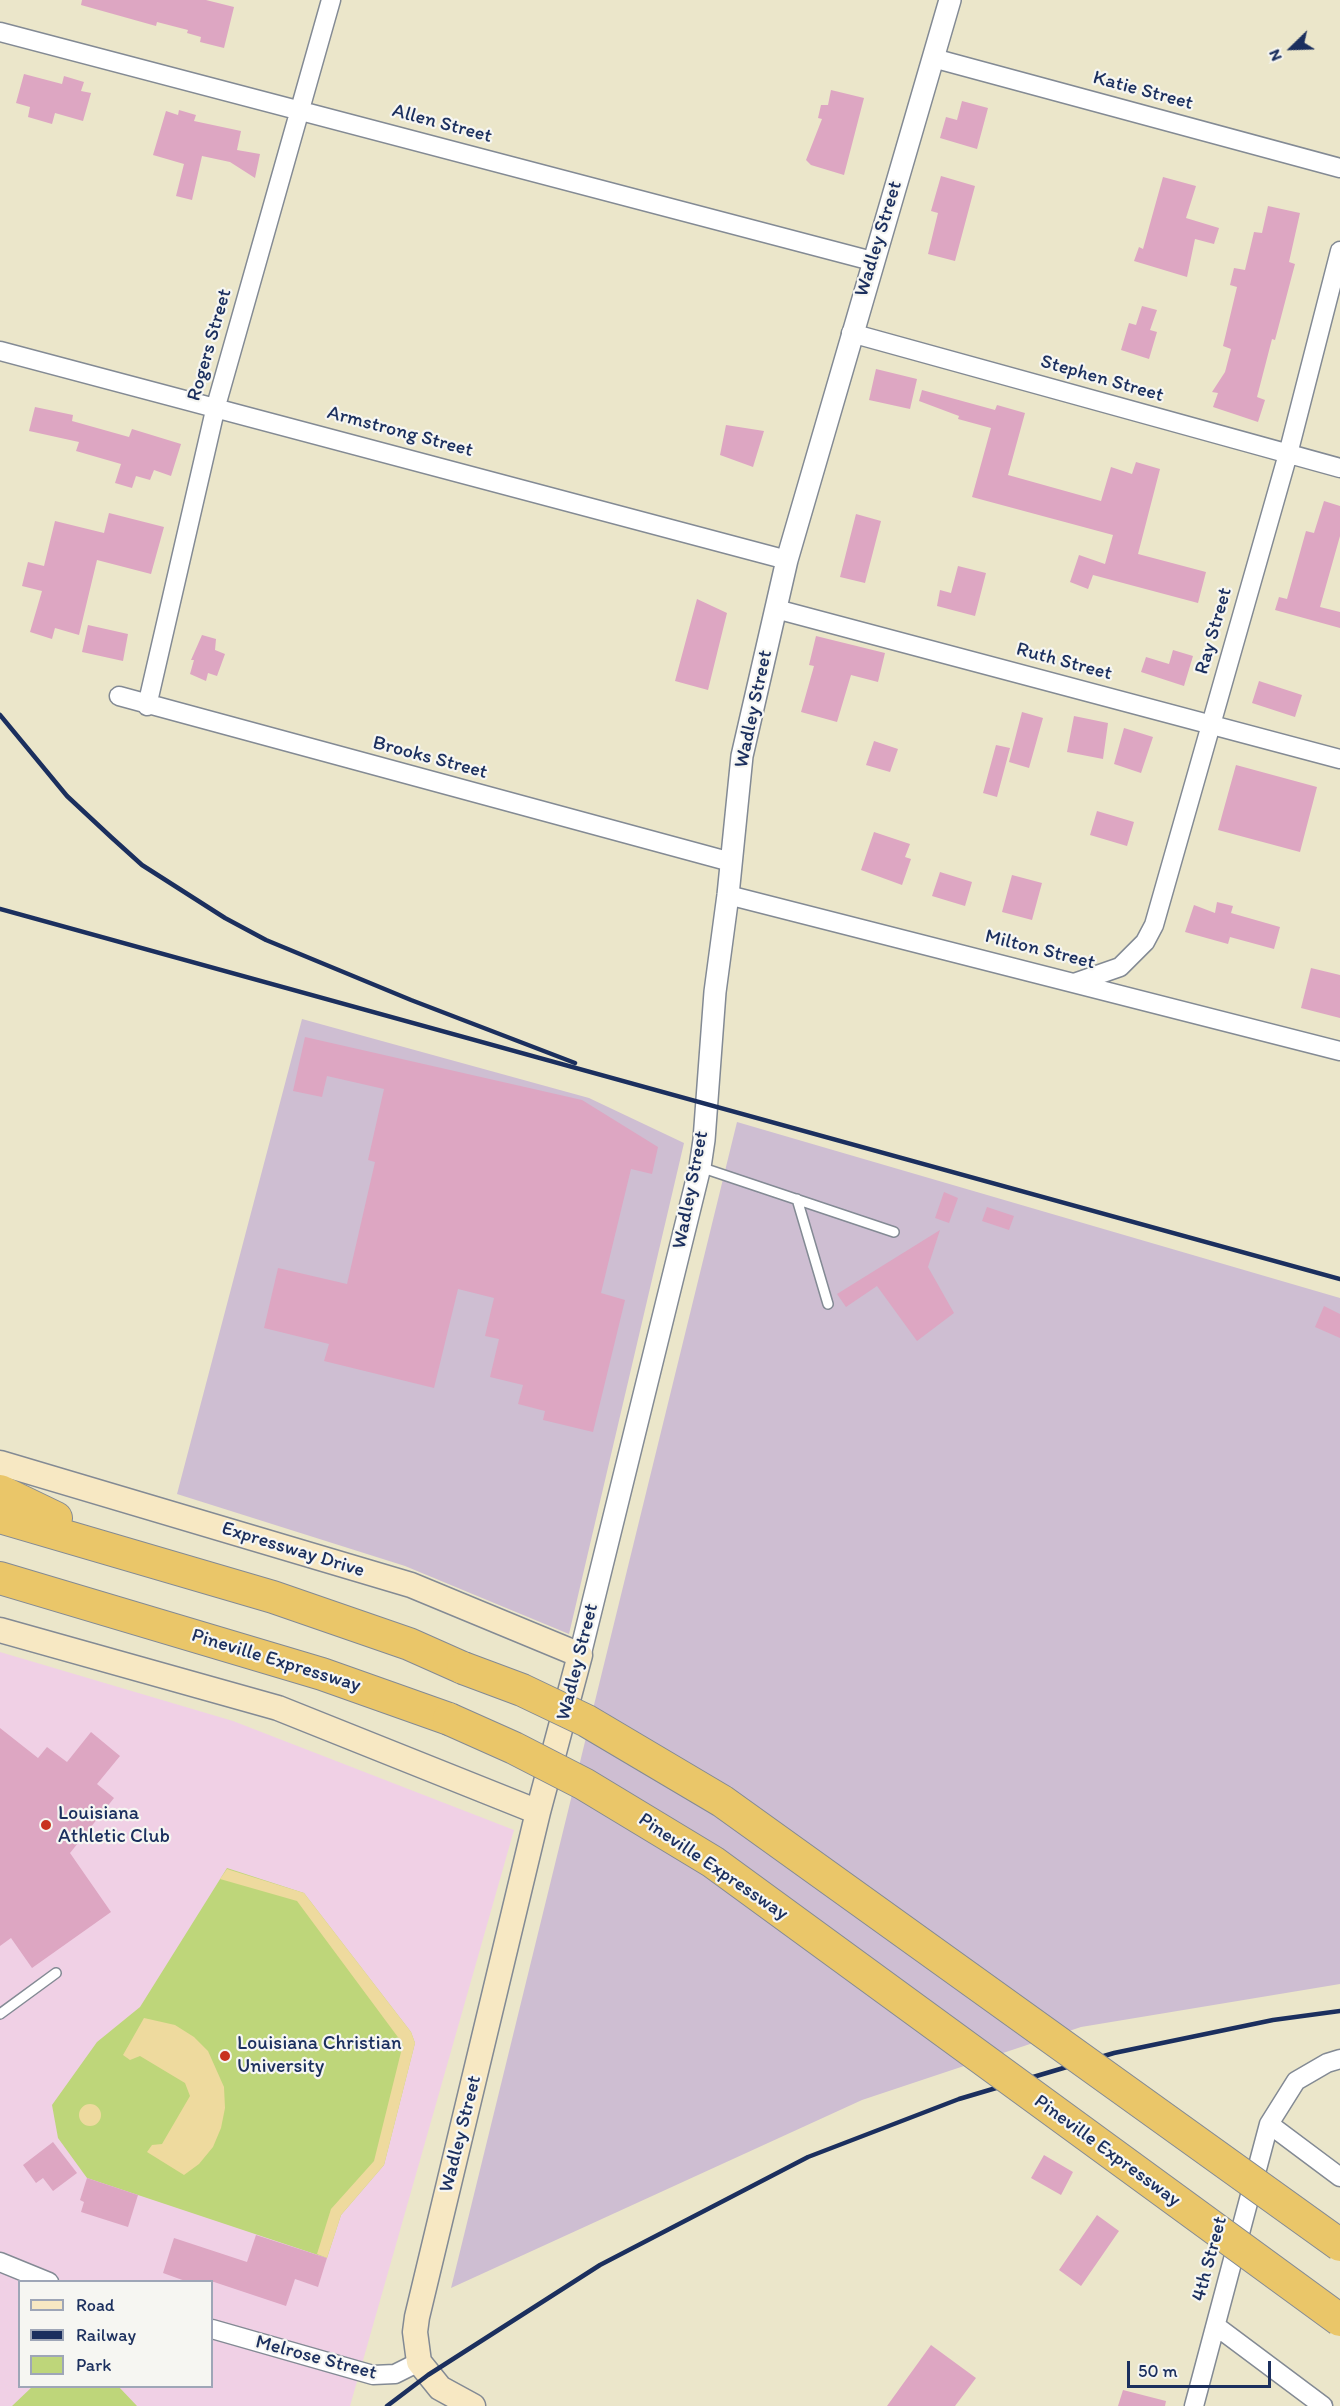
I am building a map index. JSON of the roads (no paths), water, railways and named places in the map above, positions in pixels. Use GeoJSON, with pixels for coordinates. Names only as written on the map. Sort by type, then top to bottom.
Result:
{"type":"FeatureCollection","features":[{"type":"Feature","properties":{"kind":"highway"},"geometry":{"type":"LineString","coordinates":[[0,1491],[123,1552]]}},
{"type":"Feature","properties":{"kind":"highway"},"geometry":{"type":"LineString","coordinates":[[0,1518],[283,1600],[409,1644],[463,1668],[522,1690],[587,1721],[722,1801],[1340,2245]]}},
{"type":"Feature","properties":{"kind":"highway","name":"Pineville Expressway"},"geometry":{"type":"LineString","coordinates":[[0,1578],[322,1674],[448,1719],[514,1748],[584,1784],[713,1862],[1340,2320]]}},
{"type":"Feature","properties":{"kind":"highway"},"geometry":{"type":"LineString","coordinates":[[0,1592],[107,1611]]}},
{"type":"Feature","properties":{"kind":"main road","name":"Expressway Drive"},"geometry":{"type":"LineString","coordinates":[[0,1463],[411,1585],[580,1655]]}},
{"type":"Feature","properties":{"kind":"main road"},"geometry":{"type":"LineString","coordinates":[[0,1630],[278,1708],[538,1812]]}},
{"type":"Feature","properties":{"kind":"main road","name":"Wadley Street"},"geometry":{"type":"LineString","coordinates":[[423,2368],[414,2332],[417,2317],[538,1812],[580,1655]]}},
{"type":"Feature","properties":{"kind":"main road"},"geometry":{"type":"LineString","coordinates":[[423,2368],[452,2397],[473,2406]]}},
{"type":"Feature","properties":{"kind":"street","name":"Rogers Street"},"geometry":{"type":"LineString","coordinates":[[147,706],[216,406],[302,110],[331,0]]}},
{"type":"Feature","properties":{"kind":"street","name":"Wadley Street"},"geometry":{"type":"LineString","coordinates":[[580,1655],[700,1167],[715,992],[728,895],[742,756],[787,560],[851,333],[950,0]]}},
{"type":"Feature","properties":{"kind":"street","name":"Allen Street"},"geometry":{"type":"LineString","coordinates":[[0,32],[872,261]]}},
{"type":"Feature","properties":{"kind":"street","name":"Katie Street"},"geometry":{"type":"LineString","coordinates":[[933,58],[1340,168]]}},
{"type":"Feature","properties":{"kind":"street","name":"Ray Street"},"geometry":{"type":"LineString","coordinates":[[1077,982],[1120,967],[1145,942],[1154,925],[1288,454],[1340,250]]}},
{"type":"Feature","properties":{"kind":"street","name":"Stephen Street"},"geometry":{"type":"LineString","coordinates":[[851,333],[1340,468]]}},
{"type":"Feature","properties":{"kind":"street","name":"Armstrong Street"},"geometry":{"type":"LineString","coordinates":[[0,351],[216,406],[787,560]]}},
{"type":"Feature","properties":{"kind":"street","name":"Ruth Street"},"geometry":{"type":"LineString","coordinates":[[776,609],[1340,759]]}},
{"type":"Feature","properties":{"kind":"street","name":"Brooks Street"},"geometry":{"type":"LineString","coordinates":[[119,696],[147,706],[731,862]]}},
{"type":"Feature","properties":{"kind":"street","name":"Milton Street"},"geometry":{"type":"LineString","coordinates":[[728,895],[1077,982],[1340,1051]]}},
{"type":"Feature","properties":{"kind":"street"},"geometry":{"type":"LineString","coordinates":[[1340,2059],[1327,2063],[1296,2081],[1269,2124],[1340,2177]]}},
{"type":"Feature","properties":{"kind":"street","name":"4th Street"},"geometry":{"type":"LineString","coordinates":[[1194,2406],[1269,2124]]}},
{"type":"Feature","properties":{"kind":"street"},"geometry":{"type":"LineString","coordinates":[[0,2262],[44,2280]]}},
{"type":"Feature","properties":{"kind":"street"},"geometry":{"type":"LineString","coordinates":[[1216,2326],[1323,2406]]}},
{"type":"Feature","properties":{"kind":"street","name":"Melrose Street"},"geometry":{"type":"LineString","coordinates":[[213,2329],[373,2375],[395,2374],[423,2368]]}},
{"type":"Feature","properties":{"kind":"lane"},"geometry":{"type":"LineString","coordinates":[[700,1167],[894,1232]]}},
{"type":"Feature","properties":{"kind":"lane"},"geometry":{"type":"LineString","coordinates":[[797,1199],[828,1304]]}},
{"type":"Feature","properties":{"kind":"lane"},"geometry":{"type":"LineString","coordinates":[[0,2014],[56,1973]]}},
{"type":"Feature","properties":{"kind":"railway"},"geometry":{"type":"LineString","coordinates":[[0,715],[67,796],[142,865],[225,918],[266,940],[411,1000],[575,1063]]}},
{"type":"Feature","properties":{"kind":"railway"},"geometry":{"type":"LineString","coordinates":[[0,909],[1340,1279]]}},
{"type":"Feature","properties":{"kind":"railway"},"geometry":{"type":"LineString","coordinates":[[387,2406],[428,2375],[600,2265],[808,2157],[959,2099],[1114,2053],[1273,2020],[1340,2011]]}},
{"type":"Feature","properties":{"kind":"place","name":"Louisiana Athletic Club"},"geometry":{"type":"Point","coordinates":[46,1825]}},
{"type":"Feature","properties":{"kind":"place","name":"Louisiana Christian University"},"geometry":{"type":"Point","coordinates":[225,2056]}}]}
